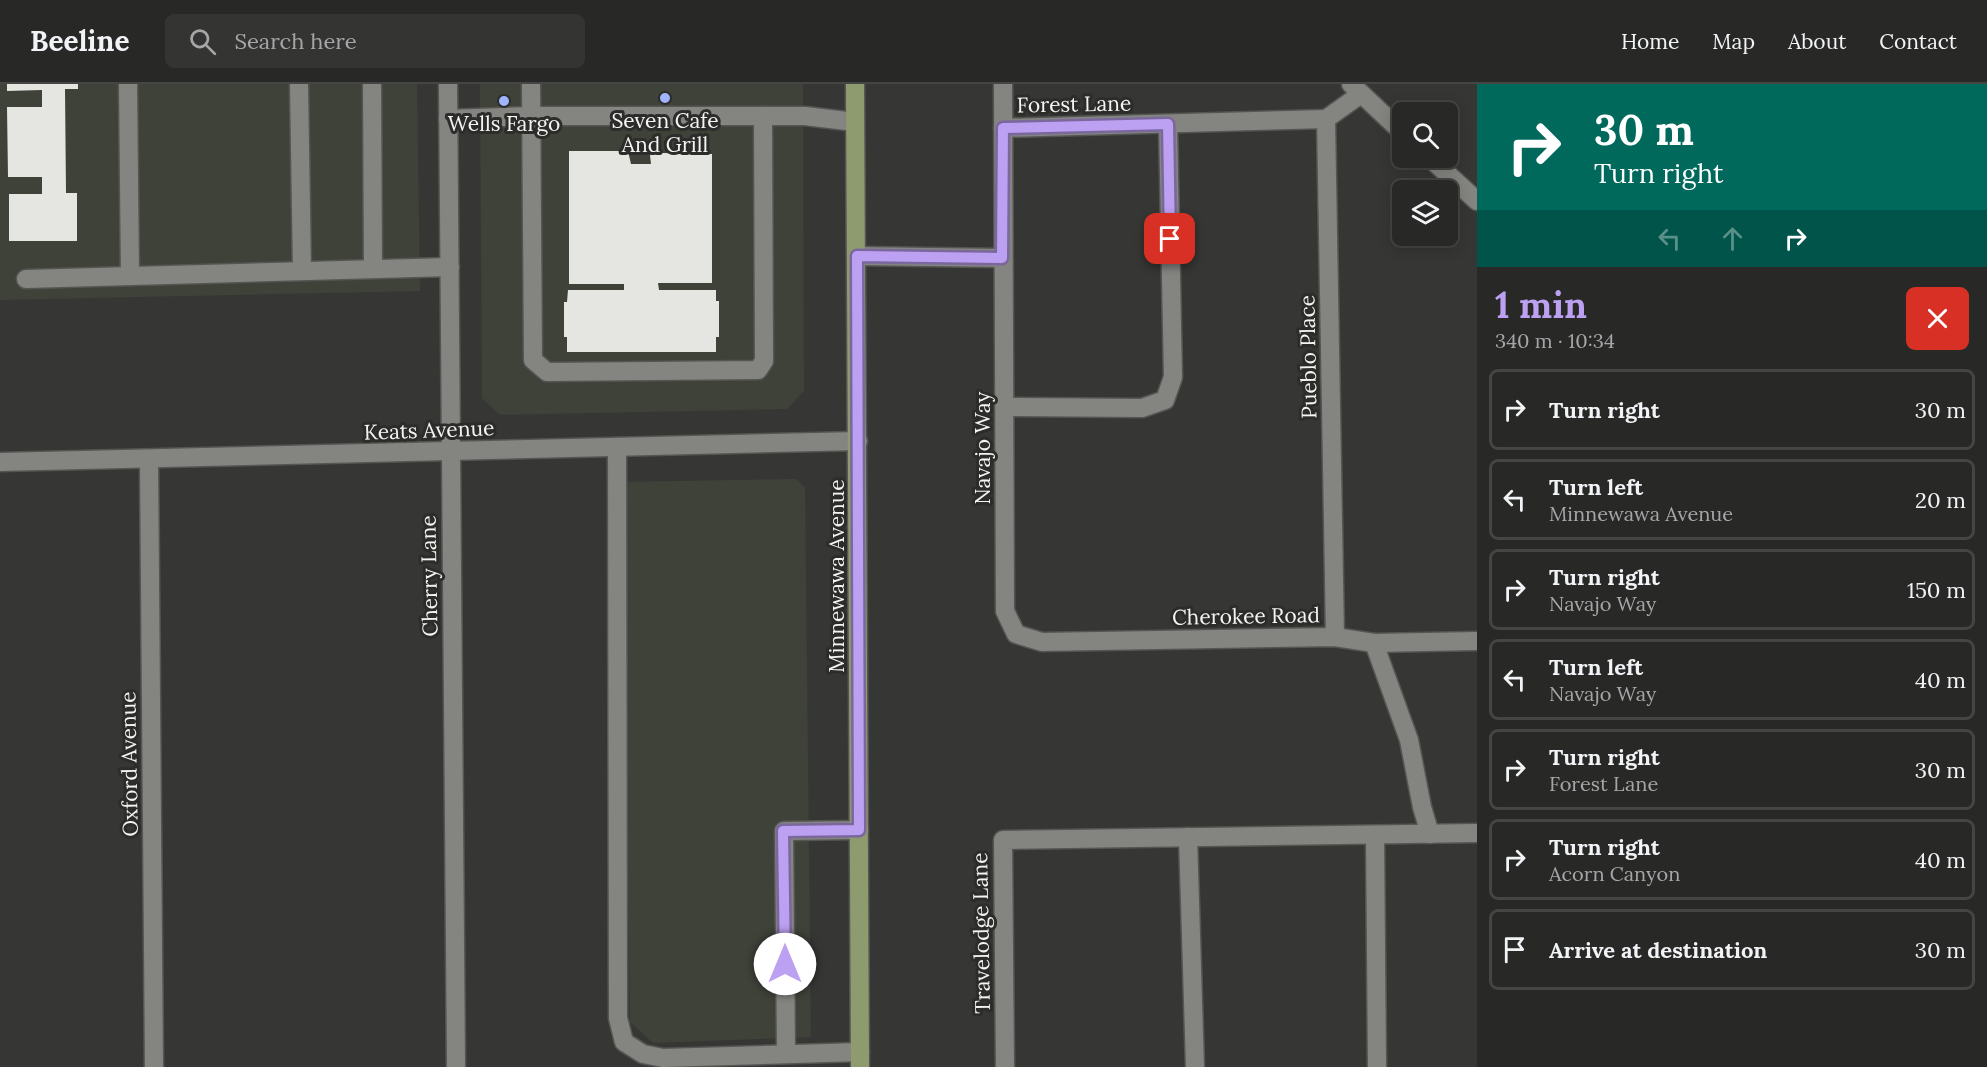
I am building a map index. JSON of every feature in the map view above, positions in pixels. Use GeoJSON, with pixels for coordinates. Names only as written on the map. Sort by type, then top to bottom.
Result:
{"type":"FeatureCollection","features":[{"type":"Feature","properties":{"kind":"main road","name":"Minnewawa Avenue"},"geometry":{"type":"LineString","coordinates":[[855,84],[860,1059]]}},
{"type":"Feature","properties":{"kind":"street"},"geometry":{"type":"LineString","coordinates":[[128,84],[130,276]]}},
{"type":"Feature","properties":{"kind":"street"},"geometry":{"type":"LineString","coordinates":[[299,84],[302,272]]}},
{"type":"Feature","properties":{"kind":"street"},"geometry":{"type":"LineString","coordinates":[[372,84],[373,269]]}},
{"type":"Feature","properties":{"kind":"street","name":"Cherry Lane"},"geometry":{"type":"LineString","coordinates":[[448,84],[456,1067]]}},
{"type":"Feature","properties":{"kind":"street"},"geometry":{"type":"LineString","coordinates":[[531,84],[533,360],[547,372],[759,370],[764,361],[763,116]]}},
{"type":"Feature","properties":{"kind":"street","name":"Navajo Way"},"geometry":{"type":"LineString","coordinates":[[1003,84],[1005,611],[1016,634]]}},
{"type":"Feature","properties":{"kind":"street"},"geometry":{"type":"LineString","coordinates":[[1326,119],[1356,89],[1392,123]]}},
{"type":"Feature","properties":{"kind":"street"},"geometry":{"type":"LineString","coordinates":[[448,119],[531,116],[805,116],[855,122]]}},
{"type":"Feature","properties":{"kind":"street","name":"Forest Lane"},"geometry":{"type":"LineString","coordinates":[[1003,128],[1326,119]]}},
{"type":"Feature","properties":{"kind":"street","name":"Pueblo Place"},"geometry":{"type":"LineString","coordinates":[[1326,119],[1335,638]]}},
{"type":"Feature","properties":{"kind":"street"},"geometry":{"type":"LineString","coordinates":[[1005,407],[1142,408],[1165,400],[1173,377],[1168,124]]}},
{"type":"Feature","properties":{"kind":"street"},"geometry":{"type":"LineString","coordinates":[[1441,168],[1477,201]]}},
{"type":"Feature","properties":{"kind":"street"},"geometry":{"type":"LineString","coordinates":[[857,256],[1002,258]]}},
{"type":"Feature","properties":{"kind":"street"},"geometry":{"type":"LineString","coordinates":[[26,279],[450,267]]}},
{"type":"Feature","properties":{"kind":"street","name":"Keats Avenue"},"geometry":{"type":"LineString","coordinates":[[0,462],[858,441]]}},
{"type":"Feature","properties":{"kind":"street"},"geometry":{"type":"LineString","coordinates":[[617,447],[618,1018],[624,1042],[643,1054],[663,1058],[786,1053],[860,1059]]}},
{"type":"Feature","properties":{"kind":"street","name":"Oxford Avenue"},"geometry":{"type":"LineString","coordinates":[[149,460],[154,1067]]}},
{"type":"Feature","properties":{"kind":"street","name":"Cherokee Road"},"geometry":{"type":"LineString","coordinates":[[1016,634],[1042,642],[1335,638],[1374,643],[1477,641]]}},
{"type":"Feature","properties":{"kind":"street"},"geometry":{"type":"LineString","coordinates":[[1374,643],[1409,740],[1422,807],[1430,834]]}},
{"type":"Feature","properties":{"kind":"street"},"geometry":{"type":"LineString","coordinates":[[786,1053],[783,831],[859,830]]}},
{"type":"Feature","properties":{"kind":"street","name":"Travelodge Lane"},"geometry":{"type":"LineString","coordinates":[[1005,1067],[1003,840],[1477,833]]}},
{"type":"Feature","properties":{"kind":"street"},"geometry":{"type":"LineString","coordinates":[[1375,835],[1377,1067]]}},
{"type":"Feature","properties":{"kind":"street"},"geometry":{"type":"LineString","coordinates":[[1188,837],[1195,1067]]}},
{"type":"Feature","properties":{"kind":"shaded area"},"geometry":{"type":"Polygon","coordinates":[[[0,84],[417,84],[420,291],[0,300],[0,84]]]}},
{"type":"Feature","properties":{"kind":"shaded area"},"geometry":{"type":"Polygon","coordinates":[[[480,84],[803,84],[804,391],[787,409],[500,415],[482,398],[480,84]]]}},
{"type":"Feature","properties":{"kind":"shaded area"},"geometry":{"type":"Polygon","coordinates":[[[796,479],[805,488],[811,1037],[653,1043],[630,1022],[622,482],[796,479]]]}},
{"type":"Feature","properties":{"kind":"building"},"geometry":{"type":"Polygon","coordinates":[[[7,84],[78,84],[78,89],[65,89],[66,193],[77,193],[77,241],[9,241],[9,194],[42,194],[42,177],[8,177],[7,107],[42,107],[42,90],[7,91],[7,84]]]}},
{"type":"Feature","properties":{"kind":"building"},"geometry":{"type":"Polygon","coordinates":[[[569,151],[628,151],[631,164],[651,164],[650,155],[662,153],[712,154],[712,283],[658,283],[659,290],[716,290],[716,301],[719,301],[719,337],[716,337],[716,352],[567,352],[567,337],[564,337],[564,302],[567,302],[568,290],[624,290],[624,284],[569,284],[569,151]]]}},
{"type":"Feature","properties":{"kind":"place","name":"Seven Cafe And Grill"},"geometry":{"type":"Point","coordinates":[665,98]}},
{"type":"Feature","properties":{"kind":"place","name":"Wells Fargo"},"geometry":{"type":"Point","coordinates":[504,101]}},
{"type":"Feature","properties":{"kind":"route"},"geometry":{"type":"LineString","coordinates":[[785,964],[783,831],[859,830],[857,256],[1002,258],[1003,128],[1168,124],[1170,239]]}}]}
